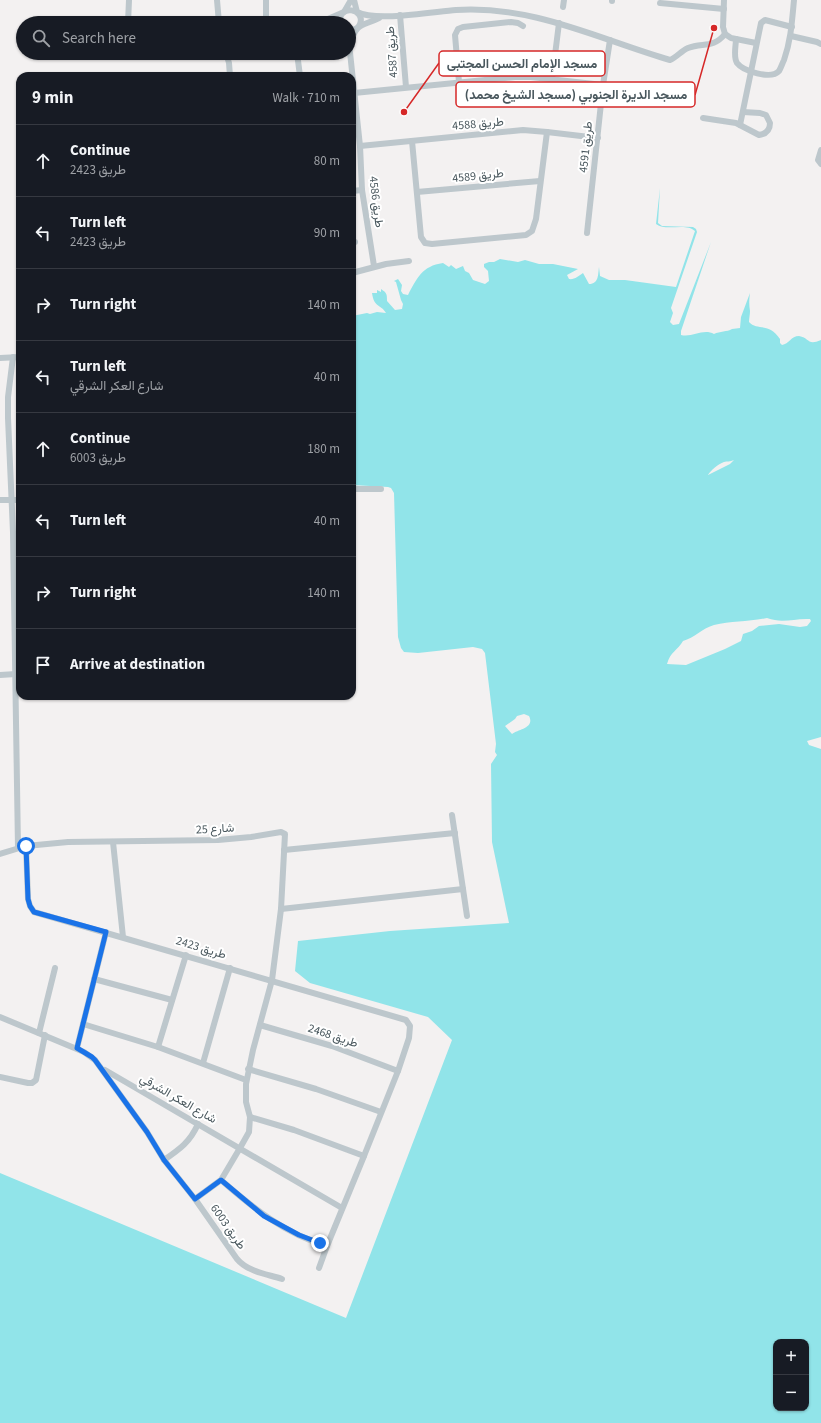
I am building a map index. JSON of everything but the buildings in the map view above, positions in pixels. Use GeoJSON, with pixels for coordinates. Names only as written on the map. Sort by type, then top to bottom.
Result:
{"type":"FeatureCollection","features":[{"type":"Feature","properties":{"kind":"street"},"geometry":{"type":"LineString","coordinates":[[128,16],[129,0]]}},
{"type":"Feature","properties":{"kind":"street"},"geometry":{"type":"LineString","coordinates":[[217,0],[218,16]]}},
{"type":"Feature","properties":{"kind":"street"},"geometry":{"type":"LineString","coordinates":[[266,0],[266,16]]}},
{"type":"Feature","properties":{"kind":"street"},"geometry":{"type":"LineString","coordinates":[[341,16],[351,0]]}},
{"type":"Feature","properties":{"kind":"street"},"geometry":{"type":"LineString","coordinates":[[354,0],[356,12],[360,17],[360,24],[358,27]]}},
{"type":"Feature","properties":{"kind":"street"},"geometry":{"type":"LineString","coordinates":[[563,7],[564,0]]}},
{"type":"Feature","properties":{"kind":"street"},"geometry":{"type":"LineString","coordinates":[[724,0],[722,27],[725,34],[729,37],[756,43]]}},
{"type":"Feature","properties":{"kind":"street"},"geometry":{"type":"LineString","coordinates":[[736,38],[735,58],[740,65],[759,74],[776,74],[780,69],[791,36],[794,0]]}},
{"type":"Feature","properties":{"kind":"street"},"geometry":{"type":"LineString","coordinates":[[660,3],[724,9]]}},
{"type":"Feature","properties":{"kind":"street"},"geometry":{"type":"LineString","coordinates":[[336,16],[350,10],[366,16],[381,17],[458,10],[496,11],[523,14],[559,23],[670,60],[676,58],[680,53],[688,48],[711,44],[721,39],[725,34]]}},
{"type":"Feature","properties":{"kind":"street","name":"طريق 4587"},"geometry":{"type":"LineString","coordinates":[[400,15],[406,87]]}},
{"type":"Feature","properties":{"kind":"street"},"geometry":{"type":"LineString","coordinates":[[358,27],[381,17]]}},
{"type":"Feature","properties":{"kind":"street"},"geometry":{"type":"LineString","coordinates":[[740,124],[760,23],[763,21],[792,27]]}},
{"type":"Feature","properties":{"kind":"street"},"geometry":{"type":"LineString","coordinates":[[459,82],[455,35],[458,29],[463,27],[511,22],[518,23],[523,26]]}},
{"type":"Feature","properties":{"kind":"street"},"geometry":{"type":"LineString","coordinates":[[552,79],[559,23]]}},
{"type":"Feature","properties":{"kind":"street"},"geometry":{"type":"LineString","coordinates":[[791,36],[821,44]]}},
{"type":"Feature","properties":{"kind":"street","name":"طريق 4591"},"geometry":{"type":"LineString","coordinates":[[587,233],[603,85],[610,40]]}},
{"type":"Feature","properties":{"kind":"street"},"geometry":{"type":"LineString","coordinates":[[228,60],[230,72]]}},
{"type":"Feature","properties":{"kind":"street"},"geometry":{"type":"LineString","coordinates":[[299,60],[300,72]]}},
{"type":"Feature","properties":{"kind":"street","name":"طريق 4586"},"geometry":{"type":"LineString","coordinates":[[351,60],[352,72]]}},
{"type":"Feature","properties":{"kind":"street","name":"طريق 4587"},"geometry":{"type":"LineString","coordinates":[[356,93],[515,77],[552,79],[603,85]]}},
{"type":"Feature","properties":{"kind":"street","name":"طريق 4586"},"geometry":{"type":"LineString","coordinates":[[356,111],[360,146],[362,190],[374,266]]}},
{"type":"Feature","properties":{"kind":"street"},"geometry":{"type":"LineString","coordinates":[[703,118],[740,124],[753,133],[759,135],[767,132],[770,126],[766,115],[760,113],[742,112]]}},
{"type":"Feature","properties":{"kind":"street","name":"طريق 4588"},"geometry":{"type":"LineString","coordinates":[[360,146],[523,130],[598,138]]}},
{"type":"Feature","properties":{"kind":"street"},"geometry":{"type":"LineString","coordinates":[[412,141],[421,237],[428,244],[529,234],[534,228],[536,219],[547,132]]}},
{"type":"Feature","properties":{"kind":"street"},"geometry":{"type":"LineString","coordinates":[[821,150],[818,160],[821,164]]}},
{"type":"Feature","properties":{"kind":"street","name":"طريق 4589"},"geometry":{"type":"LineString","coordinates":[[417,192],[540,181]]}},
{"type":"Feature","properties":{"kind":"street"},"geometry":{"type":"LineString","coordinates":[[356,191],[362,190]]}},
{"type":"Feature","properties":{"kind":"street"},"geometry":{"type":"LineString","coordinates":[[356,272],[374,266],[409,261]]}},
{"type":"Feature","properties":{"kind":"street"},"geometry":{"type":"LineString","coordinates":[[0,358],[16,358]]}},
{"type":"Feature","properties":{"kind":"street"},"geometry":{"type":"LineString","coordinates":[[0,675],[16,674],[12,500],[8,418],[8,397],[13,358]]}},
{"type":"Feature","properties":{"kind":"street"},"geometry":{"type":"LineString","coordinates":[[356,489],[381,489]]}},
{"type":"Feature","properties":{"kind":"street"},"geometry":{"type":"LineString","coordinates":[[0,500],[16,500]]}},
{"type":"Feature","properties":{"kind":"street"},"geometry":{"type":"LineString","coordinates":[[16,700],[18,848]]}},
{"type":"Feature","properties":{"kind":"street"},"geometry":{"type":"LineString","coordinates":[[452,815],[467,916]]}},
{"type":"Feature","properties":{"kind":"street","name":"شارع 25"},"geometry":{"type":"LineString","coordinates":[[0,854],[26,846],[68,842],[223,840],[281,832],[284,834],[281,909],[272,980],[246,1080],[245,1096],[250,1117]]}},
{"type":"Feature","properties":{"kind":"street"},"geometry":{"type":"LineString","coordinates":[[284,850],[455,833]]}},
{"type":"Feature","properties":{"kind":"street"},"geometry":{"type":"LineString","coordinates":[[113,842],[123,937]]}},
{"type":"Feature","properties":{"kind":"street","name":"طريق 2423"},"geometry":{"type":"LineString","coordinates":[[26,846],[28,899],[34,912],[406,1020],[410,1026],[411,1032],[398,1071]]}},
{"type":"Feature","properties":{"kind":"street"},"geometry":{"type":"LineString","coordinates":[[281,909],[463,889]]}},
{"type":"Feature","properties":{"kind":"street"},"geometry":{"type":"LineString","coordinates":[[77,1048],[106,932]]}},
{"type":"Feature","properties":{"kind":"street"},"geometry":{"type":"LineString","coordinates":[[158,1047],[186,955]]}},
{"type":"Feature","properties":{"kind":"street"},"geometry":{"type":"LineString","coordinates":[[0,1077],[28,1083],[32,1083],[36,1080],[42,1034],[55,968]]}},
{"type":"Feature","properties":{"kind":"street"},"geometry":{"type":"LineString","coordinates":[[203,1064],[230,968]]}},
{"type":"Feature","properties":{"kind":"street"},"geometry":{"type":"LineString","coordinates":[[94,979],[172,1000]]}},
{"type":"Feature","properties":{"kind":"street","name":"شارع العكر الشرقي"},"geometry":{"type":"LineString","coordinates":[[0,1017],[77,1048],[92,1057],[102,1068],[342,1208]]}},
{"type":"Feature","properties":{"kind":"street"},"geometry":{"type":"LineString","coordinates":[[83,1024],[158,1047],[246,1080]]}},
{"type":"Feature","properties":{"kind":"street","name":"طريق 2468"},"geometry":{"type":"LineString","coordinates":[[260,1025],[332,1046],[398,1071]]}},
{"type":"Feature","properties":{"kind":"street","name":"طريق 6003"},"geometry":{"type":"LineString","coordinates":[[102,1068],[147,1132],[164,1160],[195,1199],[237,1260],[250,1269],[282,1279]]}},
{"type":"Feature","properties":{"kind":"street"},"geometry":{"type":"LineString","coordinates":[[248,1069],[381,1112]]}},
{"type":"Feature","properties":{"kind":"street"},"geometry":{"type":"LineString","coordinates":[[319,1268],[398,1071]]}},
{"type":"Feature","properties":{"kind":"street"},"geometry":{"type":"LineString","coordinates":[[195,1199],[221,1180],[249,1132],[250,1117],[294,1130],[364,1156]]}},
{"type":"Feature","properties":{"kind":"street"},"geometry":{"type":"LineString","coordinates":[[164,1160],[183,1146],[193,1135],[198,1124]]}},
{"type":"Feature","properties":{"kind":"street"},"geometry":{"type":"LineString","coordinates":[[221,1180],[264,1216],[299,1235],[328,1246]]}},
{"type":"Feature","properties":{"kind":"water"},"geometry":{"type":"Polygon","coordinates":[[[660,188],[658,223],[662,226],[693,227],[697,232],[671,308],[673,313],[670,322],[673,325],[679,324],[711,242],[681,331],[681,335],[685,336],[702,332],[710,332],[714,334],[740,328],[741,317],[750,293],[749,322],[752,325],[772,330],[780,339],[780,343],[782,345],[796,336],[803,337],[811,342],[821,340],[821,737],[807,741],[809,745],[821,749],[821,1423],[0,1423],[0,1173],[346,1318],[452,1040],[428,1017],[310,983],[295,971],[298,941],[390,931],[509,923],[492,842],[491,764],[497,755],[495,752],[496,744],[485,653],[482,649],[473,647],[418,653],[404,652],[401,648],[398,637],[394,493],[391,488],[388,487],[356,485],[356,315],[377,312],[386,313],[376,304],[373,298],[372,293],[377,293],[377,290],[381,292],[381,289],[386,293],[387,301],[395,310],[402,309],[403,304],[396,282],[394,281],[398,279],[402,285],[401,291],[403,294],[408,295],[417,278],[425,270],[443,263],[449,267],[451,265],[456,269],[463,266],[465,271],[469,273],[473,280],[485,284],[489,281],[488,271],[484,267],[484,264],[500,259],[518,262],[525,260],[539,264],[553,264],[578,269],[567,275],[569,279],[575,278],[583,273],[589,284],[595,282],[599,267],[600,276],[609,280],[625,280],[676,287],[695,231],[686,227],[665,227],[660,226],[656,224],[660,188]],[[733,461],[719,464],[708,475],[733,461]],[[767,618],[710,626],[691,638],[683,641],[672,654],[667,664],[686,665],[725,649],[741,641],[743,634],[752,631],[759,626],[779,624],[800,627],[807,626],[811,621],[810,619],[804,619],[778,621],[767,618]],[[524,714],[517,716],[505,726],[512,734],[528,726],[530,720],[529,716],[524,714]]]}},
{"type":"Feature","properties":{"kind":"place","name":"مسجد الديرة الجنوبي (مسجد الشيخ محمد)"},"geometry":{"type":"Point","coordinates":[714,28]}},
{"type":"Feature","properties":{"kind":"place","name":"مسجد الإمام الحسن المجتبى"},"geometry":{"type":"Point","coordinates":[404,112]}},
{"type":"Feature","properties":{"kind":"route"},"geometry":{"type":"LineString","coordinates":[[26,846],[28,899],[34,912],[106,932],[77,1048],[95,1060],[147,1132],[164,1160],[195,1199],[221,1180],[264,1216],[280,1226],[320,1243]]}}]}
